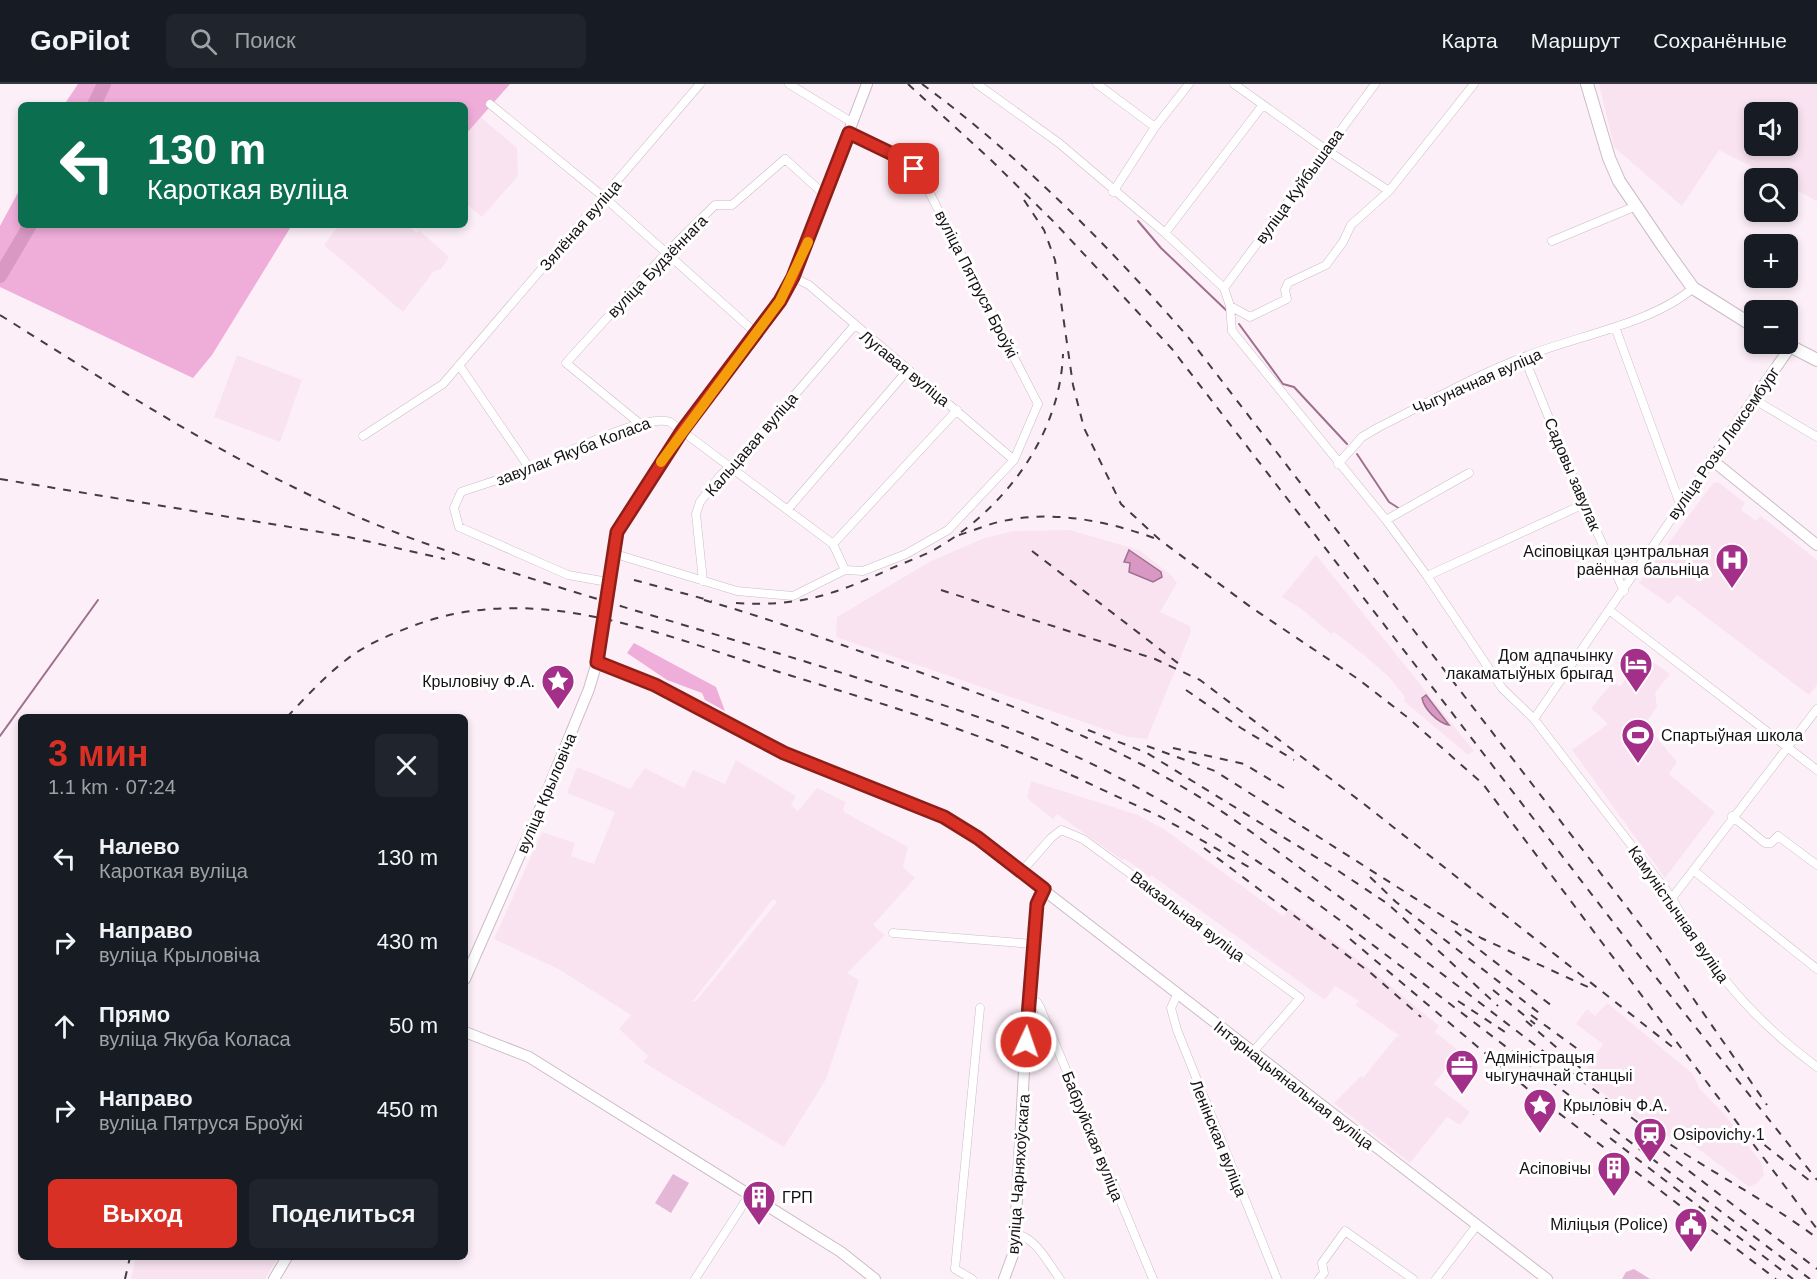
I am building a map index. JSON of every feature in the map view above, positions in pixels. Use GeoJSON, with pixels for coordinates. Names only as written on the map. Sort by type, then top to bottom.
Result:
{"type":"FeatureCollection","features":[{"type":"Feature","properties":{"kind":"main road"},"geometry":{"type":"LineString","coordinates":[[1587,84],[1609,158],[1619,182],[1693,288],[1744,320]]}},
{"type":"Feature","properties":{"kind":"main road"},"geometry":{"type":"LineString","coordinates":[[1798,350],[1817,360]]}},
{"type":"Feature","properties":{"kind":"street","name":"Зялёная вуліца"},"geometry":{"type":"LineString","coordinates":[[363,436],[443,384],[605,198],[700,84]]}},
{"type":"Feature","properties":{"kind":"street","name":"вуліца Пятруся Броўкі"},"geometry":{"type":"LineString","coordinates":[[789,84],[851,128],[905,160],[923,180],[1038,404],[1014,460]]}},
{"type":"Feature","properties":{"kind":"street","name":"вуліца Крыловіча"},"geometry":{"type":"LineString","coordinates":[[468,972],[542,805],[589,689],[597,662],[617,532],[682,431],[757,334],[793,277],[826,196],[867,84]]}},
{"type":"Feature","properties":{"kind":"street"},"geometry":{"type":"LineString","coordinates":[[977,84],[1059,143],[1113,192],[1165,233],[1224,288]]}},
{"type":"Feature","properties":{"kind":"street"},"geometry":{"type":"LineString","coordinates":[[1097,84],[1155,127]]}},
{"type":"Feature","properties":{"kind":"street"},"geometry":{"type":"LineString","coordinates":[[1113,192],[1155,127],[1189,84]]}},
{"type":"Feature","properties":{"kind":"street"},"geometry":{"type":"LineString","coordinates":[[1234,84],[1262,106],[1389,191]]}},
{"type":"Feature","properties":{"kind":"street"},"geometry":{"type":"LineString","coordinates":[[1230,306],[1250,317],[1287,299],[1285,290],[1288,283],[1326,265],[1343,242],[1351,225],[1389,191],[1473,84]]}},
{"type":"Feature","properties":{"kind":"street","name":"вуліца Куйбышава"},"geometry":{"type":"LineString","coordinates":[[1224,288],[1373,85]]}},
{"type":"Feature","properties":{"kind":"street"},"geometry":{"type":"LineString","coordinates":[[490,104],[605,198],[757,334]]}},
{"type":"Feature","properties":{"kind":"street"},"geometry":{"type":"LineString","coordinates":[[1165,233],[1262,106]]}},
{"type":"Feature","properties":{"kind":"street","name":"вуліца Будзённага"},"geometry":{"type":"LineString","coordinates":[[639,423],[566,363],[666,253],[715,205],[732,206],[785,159],[826,196]]}},
{"type":"Feature","properties":{"kind":"street"},"geometry":{"type":"LineString","coordinates":[[1552,241],[1636,206]]}},
{"type":"Feature","properties":{"kind":"street","name":"Лугавая вуліца"},"geometry":{"type":"LineString","coordinates":[[793,277],[809,285],[854,326],[1014,460]]}},
{"type":"Feature","properties":{"kind":"street","name":"Камуністычная вуліца"},"geometry":{"type":"LineString","coordinates":[[1224,288],[1230,306],[1232,331],[1338,464],[1386,520],[1428,576],[1502,688],[1534,719],[1672,898],[1686,926],[1720,974],[1756,1018],[1817,1067]]}},
{"type":"Feature","properties":{"kind":"street","name":"Чыгуначная вуліца"},"geometry":{"type":"LineString","coordinates":[[1338,464],[1362,436],[1524,357],[1615,327],[1681,298],[1693,288]]}},
{"type":"Feature","properties":{"kind":"street","name":"Кальцавая вуліца"},"geometry":{"type":"LineString","coordinates":[[703,581],[696,514],[700,502],[729,466],[748,449],[854,326]]}},
{"type":"Feature","properties":{"kind":"street"},"geometry":{"type":"LineString","coordinates":[[1615,327],[1680,504]]}},
{"type":"Feature","properties":{"kind":"street","name":"вуліца Розы Люксембург"},"geometry":{"type":"LineString","coordinates":[[1534,719],[1624,591],[1680,504],[1755,400],[1783,354]]}},
{"type":"Feature","properties":{"kind":"street","name":"Садовы завулак"},"geometry":{"type":"LineString","coordinates":[[1524,357],[1584,504],[1624,591]]}},
{"type":"Feature","properties":{"kind":"street"},"geometry":{"type":"LineString","coordinates":[[459,365],[530,469]]}},
{"type":"Feature","properties":{"kind":"street"},"geometry":{"type":"LineString","coordinates":[[788,509],[907,371]]}},
{"type":"Feature","properties":{"kind":"street"},"geometry":{"type":"LineString","coordinates":[[1755,400],[1817,437]]}},
{"type":"Feature","properties":{"kind":"street"},"geometry":{"type":"LineString","coordinates":[[833,544],[957,410]]}},
{"type":"Feature","properties":{"kind":"street","name":"завулак Якуба Коласа"},"geometry":{"type":"LineString","coordinates":[[608,582],[568,575],[459,527],[454,508],[461,492],[530,469],[639,423],[661,419],[682,431],[833,544],[845,570]]}},
{"type":"Feature","properties":{"kind":"street"},"geometry":{"type":"LineString","coordinates":[[612,553],[737,591],[793,596],[845,570],[863,571],[906,554],[948,530],[1014,460]]}},
{"type":"Feature","properties":{"kind":"street"},"geometry":{"type":"LineString","coordinates":[[1712,460],[1817,545]]}},
{"type":"Feature","properties":{"kind":"street"},"geometry":{"type":"LineString","coordinates":[[1386,520],[1469,473]]}},
{"type":"Feature","properties":{"kind":"street"},"geometry":{"type":"LineString","coordinates":[[1428,576],[1584,504]]}},
{"type":"Feature","properties":{"kind":"street"},"geometry":{"type":"LineString","coordinates":[[1609,610],[1817,770]]}},
{"type":"Feature","properties":{"kind":"street","name":"Інтэрнацыянальная вуліца"},"geometry":{"type":"LineString","coordinates":[[597,662],[655,685],[784,753],[944,817],[970,832],[1177,995],[1547,1279]]}},
{"type":"Feature","properties":{"kind":"street"},"geometry":{"type":"LineString","coordinates":[[1672,898],[1732,816],[1817,709]]}},
{"type":"Feature","properties":{"kind":"street"},"geometry":{"type":"LineString","coordinates":[[1732,816],[1765,843],[1771,843],[1778,836],[1817,865]]}},
{"type":"Feature","properties":{"kind":"street","name":"Вакзальная вуліца"},"geometry":{"type":"LineString","coordinates":[[1022,871],[1051,837],[1061,830],[1083,839],[1300,998],[1253,1052]]}},
{"type":"Feature","properties":{"kind":"street"},"geometry":{"type":"LineString","coordinates":[[1693,870],[1817,969]]}},
{"type":"Feature","properties":{"kind":"street","name":"вуліца Чарняхоўскага"},"geometry":{"type":"LineString","coordinates":[[1004,1279],[1013,1260],[1028,999],[1037,904],[1044,889]]}},
{"type":"Feature","properties":{"kind":"street"},"geometry":{"type":"LineString","coordinates":[[893,933],[1033,944]]}},
{"type":"Feature","properties":{"kind":"street","name":"Ленінская вуліца"},"geometry":{"type":"LineString","coordinates":[[1177,995],[1171,1008],[1177,1030],[1277,1279]]}},
{"type":"Feature","properties":{"kind":"street","name":"Бабруйская вуліца"},"geometry":{"type":"LineString","coordinates":[[1028,999],[1037,1002],[1040,1006],[1153,1279]]}},
{"type":"Feature","properties":{"kind":"street"},"geometry":{"type":"LineString","coordinates":[[972,1279],[955,1269],[980,1008]]}},
{"type":"Feature","properties":{"kind":"street"},"geometry":{"type":"LineString","coordinates":[[468,1033],[529,1057],[841,1252],[875,1279]]}},
{"type":"Feature","properties":{"kind":"street"},"geometry":{"type":"LineString","coordinates":[[695,1279],[750,1194]]}},
{"type":"Feature","properties":{"kind":"street"},"geometry":{"type":"LineString","coordinates":[[1436,1279],[1477,1225]]}},
{"type":"Feature","properties":{"kind":"street"},"geometry":{"type":"LineString","coordinates":[[1319,1279],[1324,1273],[1322,1263],[1345,1231],[1413,1279]]}},
{"type":"Feature","properties":{"kind":"street"},"geometry":{"type":"LineString","coordinates":[[1015,1234],[1021,1235],[1036,1246],[1060,1279]]}},
{"type":"Feature","properties":{"kind":"street"},"geometry":{"type":"LineString","coordinates":[[274,1279],[285,1260]]}},
{"type":"Feature","properties":{"kind":"shaded area"},"geometry":{"type":"Polygon","coordinates":[[[78,84],[510,84],[468,132],[468,102],[66,102],[78,84]]]}},
{"type":"Feature","properties":{"kind":"shaded area"},"geometry":{"type":"Polygon","coordinates":[[[1599,84],[1817,84],[1817,201],[1798,191],[1798,168],[1754,168],[1719,150],[1682,206],[1614,147],[1599,84]]]}},
{"type":"Feature","properties":{"kind":"shaded area"},"geometry":{"type":"Polygon","coordinates":[[[472,110],[517,148],[518,176],[482,217],[468,205],[468,115],[472,110]]]}},
{"type":"Feature","properties":{"kind":"shaded area"},"geometry":{"type":"Polygon","coordinates":[[[18,193],[18,228],[290,228],[212,355],[193,378],[0,287],[0,226],[18,193]]]}},
{"type":"Feature","properties":{"kind":"shaded area"},"geometry":{"type":"Polygon","coordinates":[[[337,228],[411,228],[417,233],[419,230],[449,257],[441,269],[434,271],[403,312],[324,245],[337,228]]]}},
{"type":"Feature","properties":{"kind":"shaded area"},"geometry":{"type":"Polygon","coordinates":[[[237,355],[302,380],[280,442],[214,417],[237,355]]]}},
{"type":"Feature","properties":{"kind":"shaded area","name":"Асіповіцкая цэнтральная раённая бальніца"},"geometry":{"type":"Polygon","coordinates":[[[1718,482],[1745,503],[1741,510],[1756,521],[1761,516],[1817,560],[1817,685],[1809,695],[1677,595],[1669,604],[1639,583],[1713,483],[1718,482]]]}},
{"type":"Feature","properties":{"kind":"shaded area"},"geometry":{"type":"Polygon","coordinates":[[[1070,530],[1139,550],[1172,576],[1177,583],[1160,612],[1190,626],[1191,632],[1147,739],[1127,737],[836,637],[837,617],[931,561],[985,538],[1014,531],[1070,530]]]}},
{"type":"Feature","properties":{"kind":"shaded area"},"geometry":{"type":"Polygon","coordinates":[[[1129,550],[1161,572],[1162,577],[1153,582],[1129,572],[1130,563],[1124,562],[1129,550]]]}},
{"type":"Feature","properties":{"kind":"shaded area"},"geometry":{"type":"Polygon","coordinates":[[[1316,555],[1474,751],[1468,755],[1404,701],[1405,697],[1389,677],[1365,656],[1282,597],[1316,555]]]}},
{"type":"Feature","properties":{"kind":"shaded area"},"geometry":{"type":"Polygon","coordinates":[[[634,643],[716,687],[725,711],[705,700],[702,693],[667,680],[627,653],[634,643]]]}},
{"type":"Feature","properties":{"kind":"shaded area"},"geometry":{"type":"Polygon","coordinates":[[[1642,654],[1670,674],[1655,693],[1657,707],[1645,724],[1677,762],[1669,774],[1715,812],[1665,878],[1572,750],[1608,724],[1591,708],[1614,681],[1620,687],[1642,654]]]}},
{"type":"Feature","properties":{"kind":"shaded area"},"geometry":{"type":"Polygon","coordinates":[[[1426,695],[1449,725],[1440,721],[1429,711],[1422,698],[1426,695]]]}},
{"type":"Feature","properties":{"kind":"shaded area"},"geometry":{"type":"Polygon","coordinates":[[[736,760],[796,796],[791,805],[798,811],[817,788],[846,802],[844,812],[908,847],[903,867],[915,878],[873,925],[885,935],[847,973],[859,980],[826,1079],[784,1147],[643,1062],[648,1056],[619,1029],[631,1015],[560,970],[494,939],[542,832],[575,843],[571,856],[594,864],[615,812],[567,793],[577,767],[630,789],[645,768],[684,788],[693,770],[725,784],[736,760]],[[773,899],[692,1002],[696,1001],[777,902],[773,899]]]}},
{"type":"Feature","properties":{"kind":"shaded area"},"geometry":{"type":"Polygon","coordinates":[[[1031,781],[1138,815],[1165,830],[1283,916],[1290,909],[1365,965],[1439,1026],[1435,1032],[1458,1050],[1434,1084],[1470,1112],[1460,1125],[1447,1117],[1410,1163],[1334,1103],[1361,1076],[1363,1078],[1396,1037],[1400,1036],[1355,1005],[1359,1001],[1335,986],[1325,1000],[1151,875],[1150,877],[1125,859],[1122,860],[1057,814],[1053,819],[1027,798],[1031,781]]]}},
{"type":"Feature","properties":{"kind":"shaded area"},"geometry":{"type":"Polygon","coordinates":[[[1607,1003],[1693,1074],[1700,1089],[1725,1115],[1762,1164],[1764,1175],[1757,1183],[1749,1187],[1681,1136],[1677,1141],[1638,1119],[1581,1077],[1603,1044],[1576,1024],[1587,1009],[1595,1016],[1607,1003]]]}},
{"type":"Feature","properties":{"kind":"shaded area"},"geometry":{"type":"Polygon","coordinates":[[[673,1174],[689,1183],[671,1213],[655,1203],[673,1174]]]}},
{"type":"Feature","properties":{"kind":"shaded area"},"geometry":{"type":"Polygon","coordinates":[[[135,1260],[276,1260],[265,1279],[131,1279],[135,1260]]]}},
{"type":"Feature","properties":{"kind":"shaded area"},"geometry":{"type":"Polygon","coordinates":[[[1634,1269],[1650,1279],[1622,1279],[1626,1272],[1634,1269]]]}},
{"type":"Feature","properties":{"kind":"waterway"},"geometry":{"type":"LineString","coordinates":[[95,102],[104,84]]}},
{"type":"Feature","properties":{"kind":"waterway"},"geometry":{"type":"LineString","coordinates":[[1138,221],[1161,248],[1227,311]]}},
{"type":"Feature","properties":{"kind":"waterway"},"geometry":{"type":"LineString","coordinates":[[0,276],[28,228]]}},
{"type":"Feature","properties":{"kind":"waterway"},"geometry":{"type":"LineString","coordinates":[[1239,324],[1283,384],[1294,387],[1347,444]]}},
{"type":"Feature","properties":{"kind":"waterway"},"geometry":{"type":"LineString","coordinates":[[1357,454],[1389,502],[1400,509]]}},
{"type":"Feature","properties":{"kind":"waterway"},"geometry":{"type":"LineString","coordinates":[[0,736],[98,600]]}},
{"type":"Feature","properties":{"kind":"railway"},"geometry":{"type":"LineString","coordinates":[[908,84],[991,160],[1056,224],[1172,349],[1643,961],[1817,1180]]}},
{"type":"Feature","properties":{"kind":"railway"},"geometry":{"type":"LineString","coordinates":[[922,84],[994,141],[1062,203],[1127,269],[1188,337],[1659,949],[1767,1105]]}},
{"type":"Feature","properties":{"kind":"railway"},"geometry":{"type":"LineString","coordinates":[[1024,200],[1044,230],[1055,260],[1073,385],[1084,428],[1121,504],[1160,540],[1252,608],[1358,679],[1407,717],[1483,784],[1817,1229]]}},
{"type":"Feature","properties":{"kind":"railway"},"geometry":{"type":"LineString","coordinates":[[0,315],[156,412],[209,442],[317,499],[373,523],[430,545],[536,580],[805,661],[967,713],[1047,743],[1124,780],[1174,808],[1271,870],[1409,972],[1810,1279]]}},
{"type":"Feature","properties":{"kind":"railway"},"geometry":{"type":"LineString","coordinates":[[736,603],[797,601],[833,592],[927,554],[958,535],[1003,493],[1023,469],[1039,443],[1051,414],[1059,385],[1063,354]]}},
{"type":"Feature","properties":{"kind":"railway"},"geometry":{"type":"LineString","coordinates":[[0,479],[344,536],[445,559]]}},
{"type":"Feature","properties":{"kind":"railway"},"geometry":{"type":"LineString","coordinates":[[959,535],[1003,521],[1061,517],[1099,522],[1154,538]]}},
{"type":"Feature","properties":{"kind":"railway"},"geometry":{"type":"LineString","coordinates":[[1032,551],[1183,667]]}},
{"type":"Feature","properties":{"kind":"railway"},"geometry":{"type":"LineString","coordinates":[[634,580],[712,601]]}},
{"type":"Feature","properties":{"kind":"railway"},"geometry":{"type":"LineString","coordinates":[[941,590],[1155,659],[1200,680],[1364,804],[1675,1049]]}},
{"type":"Feature","properties":{"kind":"railway"},"geometry":{"type":"LineString","coordinates":[[704,600],[754,615],[1014,707],[1123,755],[1193,793],[1244,827],[1364,915],[1654,1134],[1772,1207],[1817,1238]]}},
{"type":"Feature","properties":{"kind":"railway"},"geometry":{"type":"LineString","coordinates":[[290,714],[346,660],[369,645],[401,630],[458,613],[507,608],[555,611],[603,618],[698,645],[973,734],[1078,778]]}},
{"type":"Feature","properties":{"kind":"railway"},"geometry":{"type":"LineString","coordinates":[[1186,690],[1241,728],[1294,760]]}},
{"type":"Feature","properties":{"kind":"railway"},"geometry":{"type":"LineString","coordinates":[[1088,730],[1147,753],[1388,904],[1498,1006]]}},
{"type":"Feature","properties":{"kind":"railway"},"geometry":{"type":"LineString","coordinates":[[1147,746],[1215,771],[1446,918],[1481,938],[1588,987]]}},
{"type":"Feature","properties":{"kind":"railway"},"geometry":{"type":"LineString","coordinates":[[1173,748],[1244,764],[1284,788]]}},
{"type":"Feature","properties":{"kind":"railway"},"geometry":{"type":"LineString","coordinates":[[1071,775],[1161,817],[1254,870]]}},
{"type":"Feature","properties":{"kind":"railway"},"geometry":{"type":"LineString","coordinates":[[1204,848],[1372,974],[1421,1017]]}},
{"type":"Feature","properties":{"kind":"railway"},"geometry":{"type":"LineString","coordinates":[[1370,877],[1396,902],[1543,1016]]}},
{"type":"Feature","properties":{"kind":"railway"},"geometry":{"type":"LineString","coordinates":[[1455,931],[1552,1006]]}},
{"type":"Feature","properties":{"kind":"railway"},"geometry":{"type":"LineString","coordinates":[[1350,939],[1530,1091],[1776,1279]]}},
{"type":"Feature","properties":{"kind":"railway"},"geometry":{"type":"LineString","coordinates":[[1493,990],[1535,1024]]}},
{"type":"Feature","properties":{"kind":"railway"},"geometry":{"type":"LineString","coordinates":[[1458,1001],[1511,1036]]}},
{"type":"Feature","properties":{"kind":"railway"},"geometry":{"type":"LineString","coordinates":[[1531,1015],[1594,1061]]}},
{"type":"Feature","properties":{"kind":"railway"},"geometry":{"type":"LineString","coordinates":[[1526,1021],[1585,1072]]}},
{"type":"Feature","properties":{"kind":"railway"},"geometry":{"type":"LineString","coordinates":[[1638,1132],[1817,1269]]}},
{"type":"Feature","properties":{"kind":"railway"},"geometry":{"type":"LineString","coordinates":[[1752,1135],[1810,1181]]}},
{"type":"Feature","properties":{"kind":"railway"},"geometry":{"type":"LineString","coordinates":[[1610,1138],[1793,1279]]}},
{"type":"Feature","properties":{"kind":"railway"},"geometry":{"type":"LineString","coordinates":[[125,1279],[129,1260]]}},
{"type":"Feature","properties":{"kind":"slow traffic"},"geometry":{"type":"LineString","coordinates":[[661,462],[780,301],[808,242]]}},
{"type":"Feature","properties":{"kind":"place","name":"Асіповіцкая цэнтральная раённая бальніца"},"geometry":{"type":"Point","coordinates":[1732,589]}},
{"type":"Feature","properties":{"kind":"place","name":"Дом адпачынку лакаматыўных брыгад"},"geometry":{"type":"Point","coordinates":[1636,693]}},
{"type":"Feature","properties":{"kind":"place","name":"Крыловічу Ф.А."},"geometry":{"type":"Point","coordinates":[558,710]}},
{"type":"Feature","properties":{"kind":"place","name":"Спартыўная школа"},"geometry":{"type":"Point","coordinates":[1638,764]}},
{"type":"Feature","properties":{"kind":"place","name":"Адміністрацыя чыгуначнай станцыі"},"geometry":{"type":"Point","coordinates":[1462,1095]}},
{"type":"Feature","properties":{"kind":"place","name":"Крыловіч Ф.А."},"geometry":{"type":"Point","coordinates":[1540,1134]}},
{"type":"Feature","properties":{"kind":"place","name":"Osipovichy 1"},"geometry":{"type":"Point","coordinates":[1650,1163]}},
{"type":"Feature","properties":{"kind":"place","name":"Асіповічы"},"geometry":{"type":"Point","coordinates":[1614,1197]}},
{"type":"Feature","properties":{"kind":"place","name":"ГРП"},"geometry":{"type":"Point","coordinates":[759,1226]}},
{"type":"Feature","properties":{"kind":"place","name":"Міліцыя (Police)"},"geometry":{"type":"Point","coordinates":[1691,1253]}},
{"type":"Feature","properties":{"kind":"route"},"geometry":{"type":"LineString","coordinates":[[914,169],[905,160],[849,133],[793,277],[780,301],[682,431],[617,532],[597,662],[655,685],[784,753],[944,817],[978,838],[1044,889],[1037,904],[1026,1042]]}}]}
